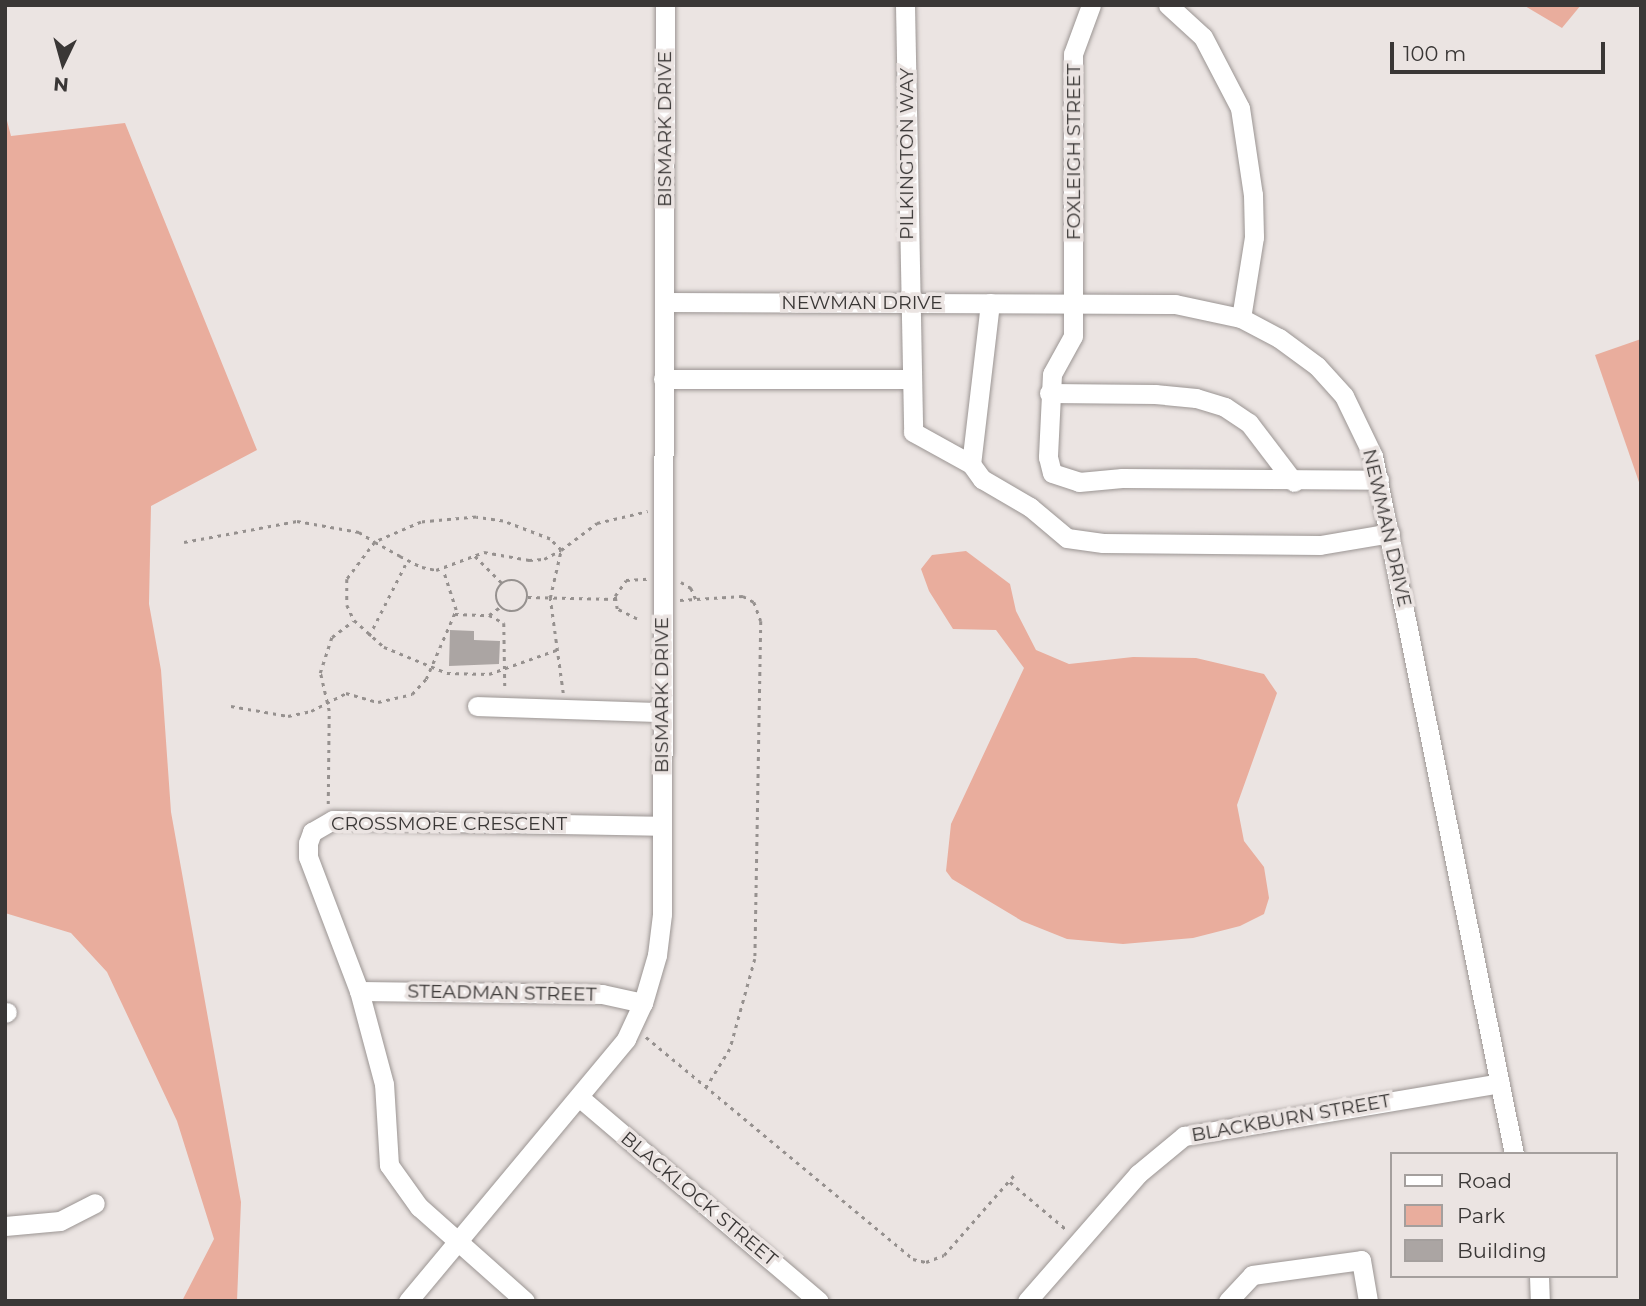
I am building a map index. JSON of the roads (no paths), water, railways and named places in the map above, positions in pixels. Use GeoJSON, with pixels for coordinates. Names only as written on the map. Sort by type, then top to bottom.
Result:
{"type":"FeatureCollection","features":[{"type":"Feature","properties":{"kind":"street","name":"BISMARK DRIVE"},"geometry":{"type":"LineString","coordinates":[[408,1301],[579,1097],[633,1026],[643,1003],[657,955],[662,914],[665,5]]}},
{"type":"Feature","properties":{"kind":"street","name":"PILKINGTON WAY"},"geometry":{"type":"LineString","coordinates":[[905,5],[908,303],[913,432],[971,464]]}},
{"type":"Feature","properties":{"kind":"street","name":"FOXLEIGH STREET"},"geometry":{"type":"LineString","coordinates":[[1091,5],[1073,54],[1073,336],[1054,364],[1049,393],[1048,457],[1052,473],[1063,480],[1379,480]]}},
{"type":"Feature","properties":{"kind":"street"},"geometry":{"type":"LineString","coordinates":[[1168,5],[1203,37],[1240,108],[1254,195],[1254,237],[1241,318]]}},
{"type":"Feature","properties":{"kind":"street","name":"NEWMAN DRIVE"},"geometry":{"type":"LineString","coordinates":[[664,302],[1175,304],[1241,318],[1298,351],[1344,396],[1373,456],[1379,480],[1514,1152]]}},
{"type":"Feature","properties":{"kind":"street"},"geometry":{"type":"LineString","coordinates":[[989,303],[971,464],[982,479],[1075,541],[1320,545],[1390,533]]}},
{"type":"Feature","properties":{"kind":"street"},"geometry":{"type":"LineString","coordinates":[[663,379],[911,379]]}},
{"type":"Feature","properties":{"kind":"street"},"geometry":{"type":"LineString","coordinates":[[1049,393],[1155,394],[1196,398],[1225,407],[1249,423],[1294,482]]}},
{"type":"Feature","properties":{"kind":"street"},"geometry":{"type":"LineString","coordinates":[[477,706],[662,712]]}},
{"type":"Feature","properties":{"kind":"street","name":"CROSSMORE CRESCENT"},"geometry":{"type":"LineString","coordinates":[[525,1301],[419,1207],[389,1165],[384,1084],[359,991],[308,857],[312,832],[333,820],[662,826]]}},
{"type":"Feature","properties":{"kind":"street","name":"STEADMAN STREET"},"geometry":{"type":"LineString","coordinates":[[359,991],[602,993],[643,1003]]}},
{"type":"Feature","properties":{"kind":"street","name":"BLACKBURN STREET"},"geometry":{"type":"LineString","coordinates":[[1027,1301],[1138,1174],[1184,1136],[1500,1083]]}},
{"type":"Feature","properties":{"kind":"street","name":"BLACKLOCK STREET"},"geometry":{"type":"LineString","coordinates":[[579,1097],[819,1301]]}},
{"type":"Feature","properties":{"kind":"street"},"geometry":{"type":"LineString","coordinates":[[5,1226],[60,1221],[95,1203]]}},
{"type":"Feature","properties":{"kind":"street"},"geometry":{"type":"LineString","coordinates":[[1228,1301],[1252,1275],[1361,1260],[1368,1301]]}},
{"type":"Feature","properties":{"kind":"street"},"geometry":{"type":"LineString","coordinates":[[1539,1278],[1539,1301]]}}]}
